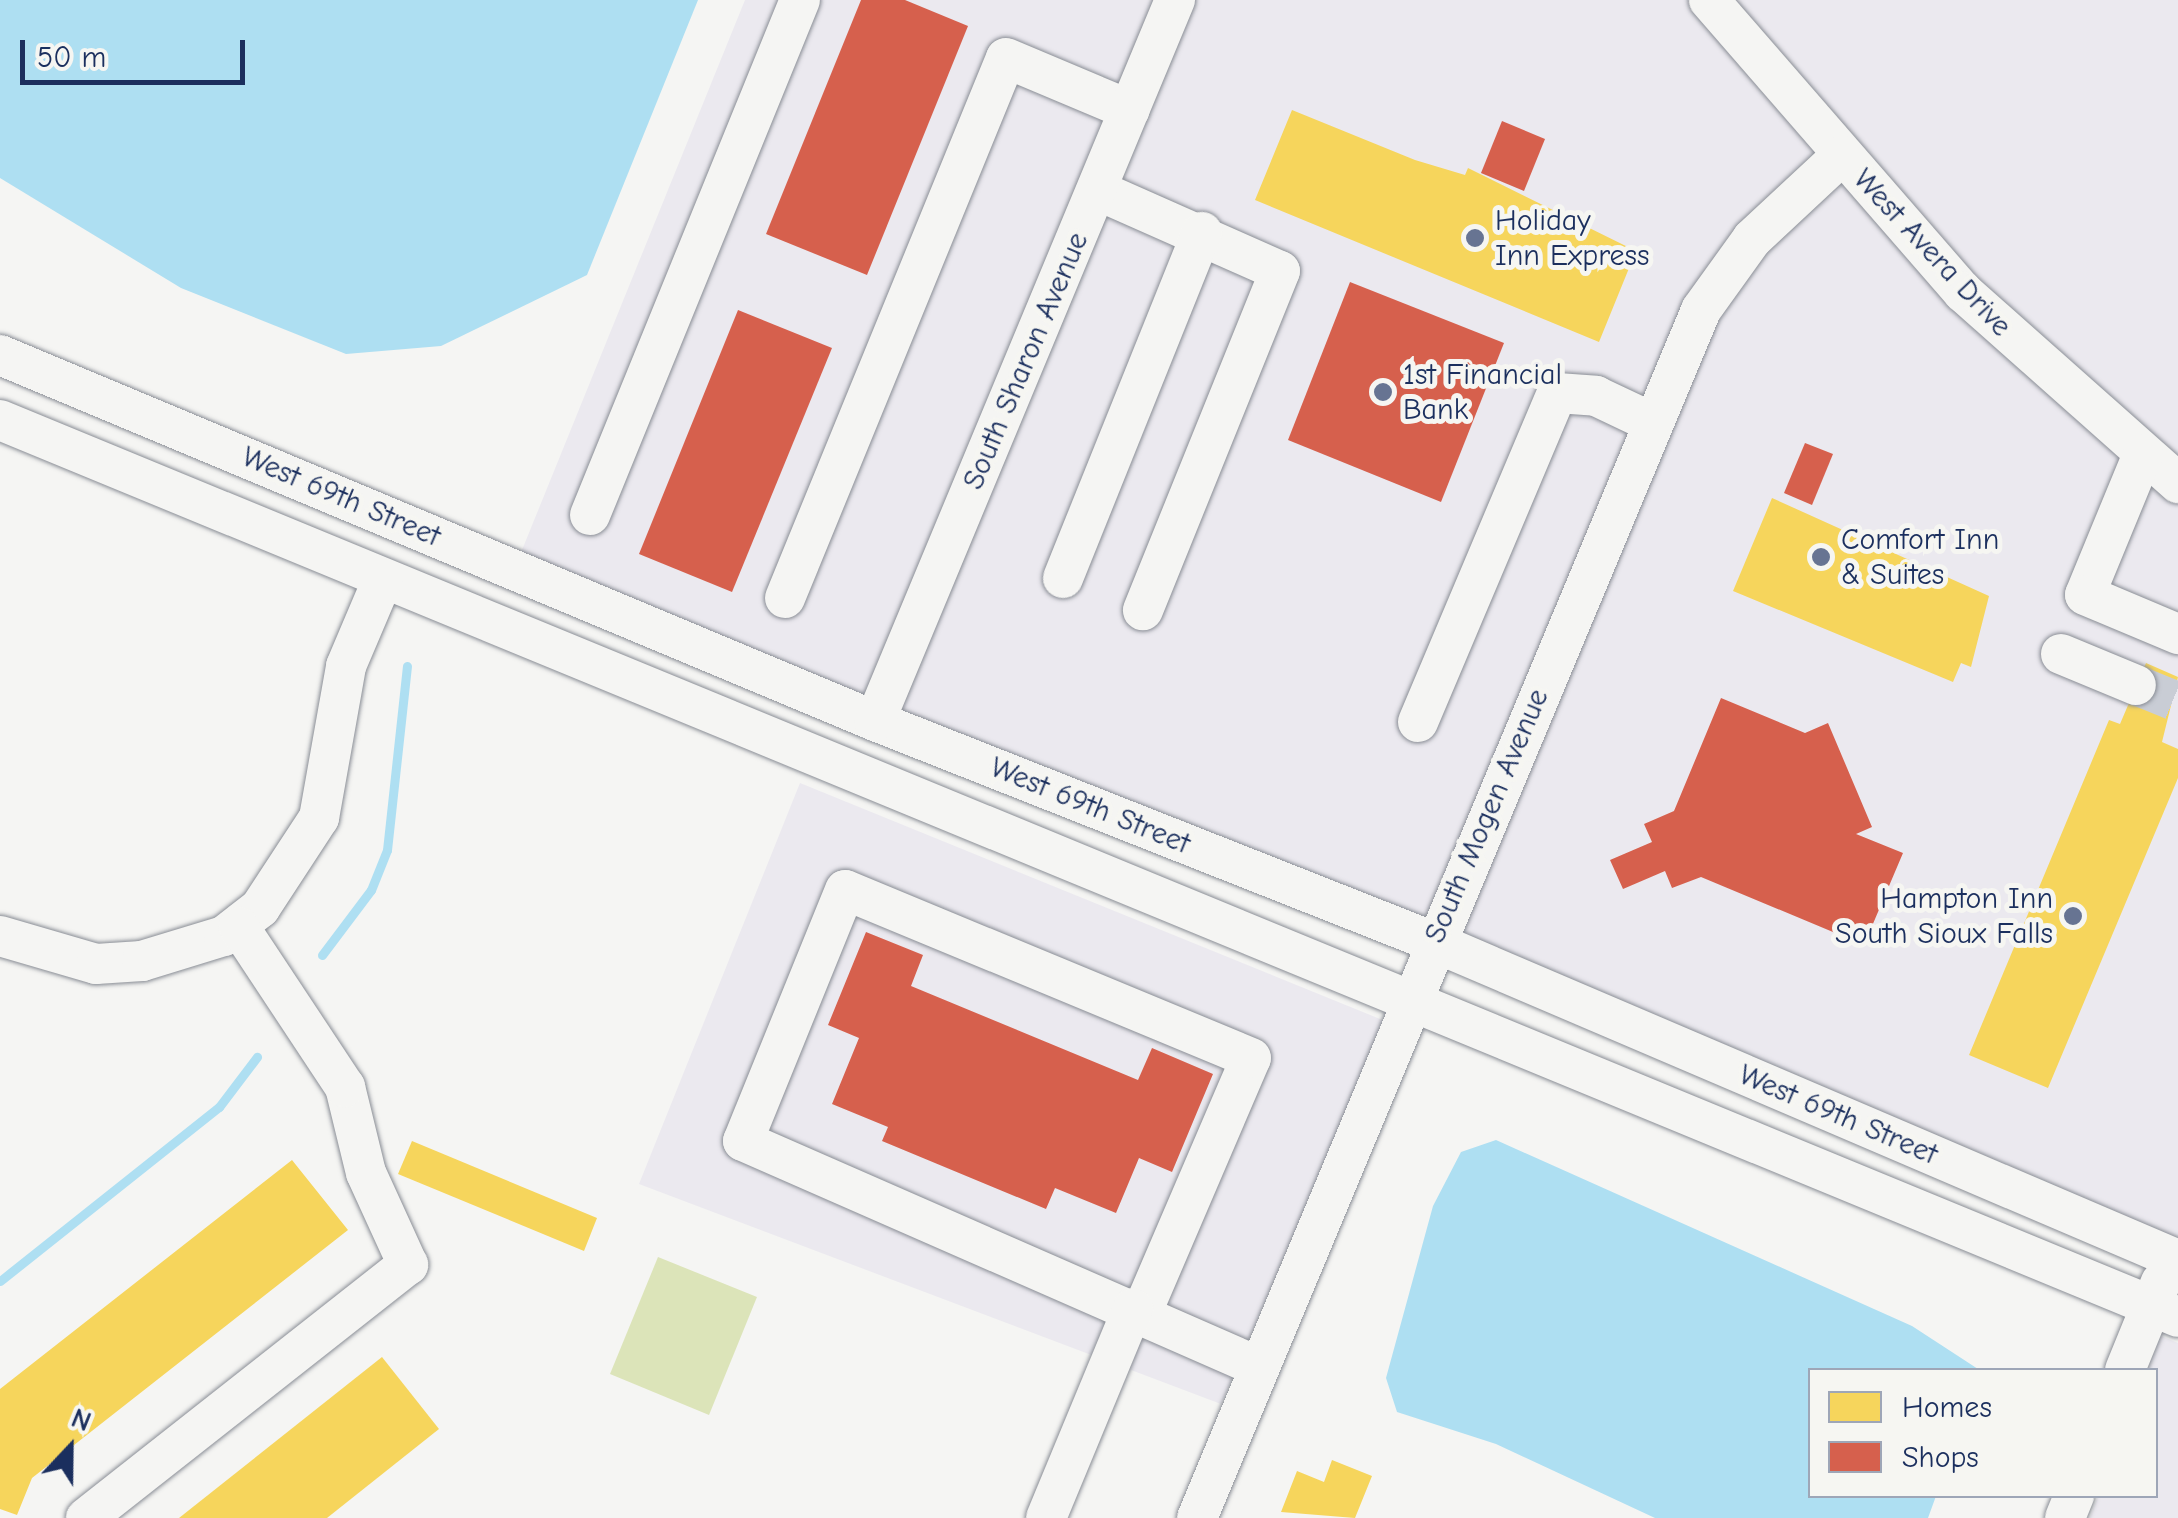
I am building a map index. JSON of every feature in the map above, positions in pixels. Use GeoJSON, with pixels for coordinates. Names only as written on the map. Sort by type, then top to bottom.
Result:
{"type":"FeatureCollection","features":[{"type":"Feature","properties":{"kind":"street"},"geometry":{"type":"LineString","coordinates":[[590,514],[800,0]]}},
{"type":"Feature","properties":{"kind":"street","name":"South Sharon Avenue"},"geometry":{"type":"LineString","coordinates":[[875,721],[1174,0]]}},
{"type":"Feature","properties":{"kind":"street","name":"West Avera Drive"},"geometry":{"type":"LineString","coordinates":[[1709,0],[1963,292],[2178,483]]}},
{"type":"Feature","properties":{"kind":"street"},"geometry":{"type":"LineString","coordinates":[[784,598],[1006,58],[1130,110]]}},
{"type":"Feature","properties":{"kind":"street","name":"South Mogen Avenue"},"geometry":{"type":"LineString","coordinates":[[1197,1518],[1651,422],[1732,262],[1841,156]]}},
{"type":"Feature","properties":{"kind":"street"},"geometry":{"type":"LineString","coordinates":[[1097,190],[1202,232],[1280,271],[1143,610]]}},
{"type":"Feature","properties":{"kind":"street"},"geometry":{"type":"LineString","coordinates":[[1062,578],[1202,232]]}},
{"type":"Feature","properties":{"kind":"street","name":"West 69th Street"},"geometry":{"type":"LineString","coordinates":[[0,355],[875,721],[1434,942],[2176,1253]]}},
{"type":"Feature","properties":{"kind":"street"},"geometry":{"type":"LineString","coordinates":[[1418,722],[1556,393],[1596,396],[1651,422]]}},
{"type":"Feature","properties":{"kind":"street","name":"West 69th Street"},"geometry":{"type":"LineString","coordinates":[[0,420],[2164,1312]]}},
{"type":"Feature","properties":{"kind":"street"},"geometry":{"type":"LineString","coordinates":[[2142,454],[2085,595],[2178,634]]}},
{"type":"Feature","properties":{"kind":"street"},"geometry":{"type":"LineString","coordinates":[[0,936],[96,964],[186,953],[239,927],[282,884],[319,818],[346,666],[383,579]]}},
{"type":"Feature","properties":{"kind":"street"},"geometry":{"type":"LineString","coordinates":[[2061,654],[2136,685]]}},
{"type":"Feature","properties":{"kind":"street"},"geometry":{"type":"LineString","coordinates":[[1046,1518],[1137,1310],[1251,1058],[845,890],[742,1141],[1137,1310],[1259,1368]]}},
{"type":"Feature","properties":{"kind":"street"},"geometry":{"type":"LineString","coordinates":[[86,1518],[408,1264],[366,1173],[345,1088],[239,927]]}},
{"type":"Feature","properties":{"kind":"street"},"geometry":{"type":"LineString","coordinates":[[2126,1368],[2164,1312],[2176,1253]]}},
{"type":"Feature","properties":{"kind":"shaded area"},"geometry":{"type":"Polygon","coordinates":[[[745,0],[2178,0],[2178,1239],[520,555],[745,0]]]}},
{"type":"Feature","properties":{"kind":"shaded area"},"geometry":{"type":"Polygon","coordinates":[[[800,783],[1385,1021],[1221,1404],[639,1184],[800,783]]]}},
{"type":"Feature","properties":{"kind":"shaded area"},"geometry":{"type":"Polygon","coordinates":[[[2161,1336],[2178,1343],[2178,1518],[2090,1518],[2097,1498],[2158,1498],[2158,1368],[2148,1368],[2161,1336]]]}},
{"type":"Feature","properties":{"kind":"green space"},"geometry":{"type":"Polygon","coordinates":[[[658,1257],[757,1297],[709,1415],[610,1374],[658,1257]]]}},
{"type":"Feature","properties":{"kind":"water"},"geometry":{"type":"Polygon","coordinates":[[[0,0],[698,0],[587,275],[441,346],[346,354],[181,288],[0,178],[0,0]]]}},
{"type":"Feature","properties":{"kind":"water"},"geometry":{"type":"Polygon","coordinates":[[[1496,1140],[1912,1326],[1976,1368],[1808,1368],[1808,1498],[1935,1498],[1928,1518],[1655,1518],[1496,1444],[1397,1412],[1386,1378],[1433,1206],[1461,1152],[1496,1140]]]}},
{"type":"Feature","properties":{"kind":"building: Homes","name":"Holiday Inn Express"},"geometry":{"type":"Polygon","coordinates":[[[1292,110],[1415,160],[1465,175],[1468,168],[1636,251],[1599,342],[1255,200],[1292,110]]]}},
{"type":"Feature","properties":{"kind":"building: Homes","name":"Comfort Inn & Suites"},"geometry":{"type":"Polygon","coordinates":[[[1772,498],[1989,596],[1971,667],[1961,663],[1953,682],[1733,591],[1772,498]]]}},
{"type":"Feature","properties":{"kind":"building: Homes","name":"Hampton Inn South Sioux Falls"},"geometry":{"type":"Polygon","coordinates":[[[2146,663],[2178,677],[2162,742],[2178,749],[2178,778],[2048,1088],[1969,1055],[2109,720],[2120,724],[2146,663]]]}},
{"type":"Feature","properties":{"kind":"building: Homes"},"geometry":{"type":"Polygon","coordinates":[[[412,1141],[597,1218],[584,1251],[398,1174],[412,1141]]]}},
{"type":"Feature","properties":{"kind":"building: Homes"},"geometry":{"type":"Polygon","coordinates":[[[292,1160],[348,1230],[32,1478],[17,1515],[0,1509],[0,1389],[292,1160]]]}},
{"type":"Feature","properties":{"kind":"building: Homes"},"geometry":{"type":"Polygon","coordinates":[[[382,1357],[439,1429],[327,1518],[179,1518],[382,1357]]]}},
{"type":"Feature","properties":{"kind":"building: Homes"},"geometry":{"type":"Polygon","coordinates":[[[1332,1460],[1372,1476],[1355,1518],[1281,1512],[1297,1471],[1324,1482],[1332,1460]]]}},
{"type":"Feature","properties":{"kind":"building: Shops"},"geometry":{"type":"Polygon","coordinates":[[[861,0],[905,0],[968,26],[867,275],[766,234],[861,0]]]}},
{"type":"Feature","properties":{"kind":"building: Shops"},"geometry":{"type":"Polygon","coordinates":[[[1502,121],[1545,139],[1524,191],[1481,173],[1502,121]]]}},
{"type":"Feature","properties":{"kind":"building: Shops"},"geometry":{"type":"Polygon","coordinates":[[[1350,282],[1504,343],[1441,502],[1288,440],[1350,282]]]}},
{"type":"Feature","properties":{"kind":"building: Shops"},"geometry":{"type":"Polygon","coordinates":[[[738,310],[832,348],[732,592],[639,554],[738,310]]]}},
{"type":"Feature","properties":{"kind":"building: Shops"},"geometry":{"type":"Polygon","coordinates":[[[1805,443],[1833,454],[1812,505],[1784,493],[1805,443]]]}},
{"type":"Feature","properties":{"kind":"building: Shops"},"geometry":{"type":"Polygon","coordinates":[[[1721,698],[1805,733],[1828,723],[1872,827],[1856,834],[1903,853],[1864,945],[1701,877],[1672,888],[1665,871],[1623,889],[1610,860],[1652,842],[1644,824],[1674,811],[1721,698]]]}},
{"type":"Feature","properties":{"kind":"building: Shops"},"geometry":{"type":"Polygon","coordinates":[[[866,932],[923,955],[911,986],[1138,1080],[1152,1048],[1213,1074],[1172,1172],[1139,1158],[1116,1213],[1055,1188],[1046,1209],[882,1141],[888,1127],[832,1104],[859,1038],[828,1025],[866,932]]]}},
{"type":"Feature","properties":{"kind":"waterway"},"geometry":{"type":"LineString","coordinates":[[322,955],[371,890],[387,850],[407,666]]}},
{"type":"Feature","properties":{"kind":"waterway"},"geometry":{"type":"LineString","coordinates":[[0,1281],[219,1107],[257,1057]]}},
{"type":"Feature","properties":{"kind":"tunnel"},"geometry":{"type":"LineString","coordinates":[[2136,685],[2178,702]]}},
{"type":"Feature","properties":{"kind":"place","name":"Holiday Inn Express"},"geometry":{"type":"Point","coordinates":[1475,238]}},
{"type":"Feature","properties":{"kind":"place","name":"1st Financial Bank"},"geometry":{"type":"Point","coordinates":[1383,392]}},
{"type":"Feature","properties":{"kind":"place","name":"Comfort Inn & Suites"},"geometry":{"type":"Point","coordinates":[1821,557]}},
{"type":"Feature","properties":{"kind":"place","name":"Hampton Inn South Sioux Falls"},"geometry":{"type":"Point","coordinates":[2073,916]}}]}
